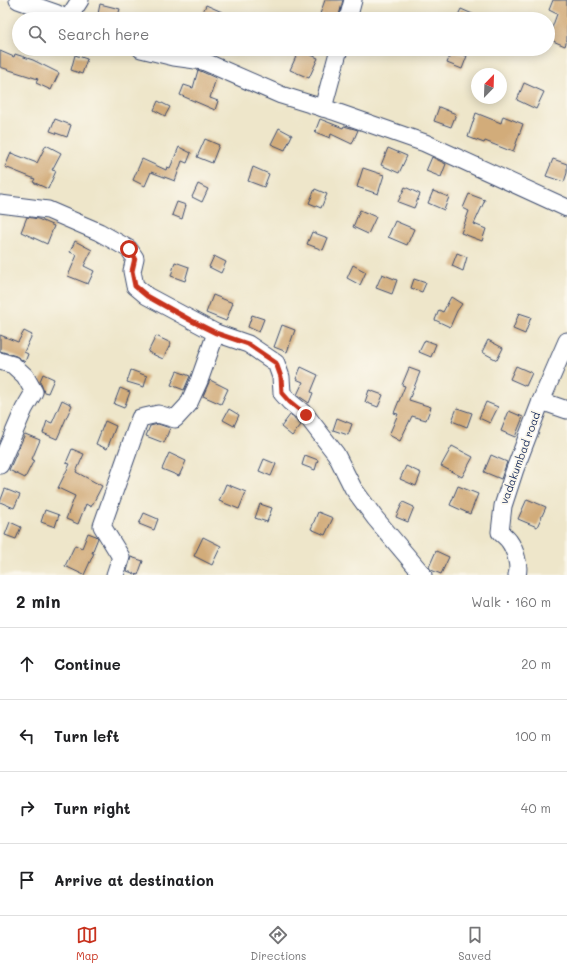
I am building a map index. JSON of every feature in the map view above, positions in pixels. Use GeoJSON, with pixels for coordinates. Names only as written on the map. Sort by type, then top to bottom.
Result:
{"type":"FeatureCollection","features":[{"type":"Feature","properties":{"kind":"street"},"geometry":{"type":"LineString","coordinates":[[18,0],[48,11],[73,11]]}},
{"type":"Feature","properties":{"kind":"street"},"geometry":{"type":"LineString","coordinates":[[350,12],[353,0]]}},
{"type":"Feature","properties":{"kind":"street"},"geometry":{"type":"LineString","coordinates":[[170,56],[203,61],[281,95],[425,143],[567,208]]}},
{"type":"Feature","properties":{"kind":"street"},"geometry":{"type":"LineString","coordinates":[[323,108],[338,56]]}},
{"type":"Feature","properties":{"kind":"street"},"geometry":{"type":"LineString","coordinates":[[0,204],[48,210],[100,232],[129,249],[135,258],[132,271],[135,286],[147,296],[216,333],[248,344],[276,363],[281,377],[282,393],[290,402],[306,415],[336,454],[353,488],[375,518],[423,575]]}},
{"type":"Feature","properties":{"kind":"street"},"geometry":{"type":"LineString","coordinates":[[115,575],[121,557],[102,526],[140,418],[158,414],[175,419],[188,404],[199,381],[216,333]]}},
{"type":"Feature","properties":{"kind":"street","name":"vadakumbad road"},"geometry":{"type":"LineString","coordinates":[[517,575],[518,571],[515,554],[509,541],[500,532],[503,506],[515,469],[541,401],[567,341]]}},
{"type":"Feature","properties":{"kind":"street"},"geometry":{"type":"LineString","coordinates":[[0,360],[13,365],[25,376],[34,392],[24,409],[0,465]]}},
{"type":"Feature","properties":{"kind":"street"},"geometry":{"type":"LineString","coordinates":[[541,401],[567,410]]}},
{"type":"Feature","properties":{"kind":"building"},"geometry":{"type":"Polygon","coordinates":[[[325,0],[343,0],[340,12],[321,12],[325,0]]]}},
{"type":"Feature","properties":{"kind":"building"},"geometry":{"type":"Polygon","coordinates":[[[553,0],[567,0],[567,40],[565,46],[555,42],[555,20],[557,14],[549,10],[553,0]]]}},
{"type":"Feature","properties":{"kind":"building"},"geometry":{"type":"Polygon","coordinates":[[[100,4],[120,9],[119,12],[98,12],[100,4]]]}},
{"type":"Feature","properties":{"kind":"building"},"geometry":{"type":"Polygon","coordinates":[[[206,5],[222,12],[203,12],[206,5]]]}},
{"type":"Feature","properties":{"kind":"building"},"geometry":{"type":"Polygon","coordinates":[[[461,9],[468,12],[460,12],[461,9]]]}},
{"type":"Feature","properties":{"kind":"building"},"geometry":{"type":"Polygon","coordinates":[[[0,51],[14,57],[21,56],[33,60],[59,73],[51,90],[36,83],[38,79],[0,67],[0,51]]]}},
{"type":"Feature","properties":{"kind":"building"},"geometry":{"type":"Polygon","coordinates":[[[75,56],[87,59],[82,74],[71,70],[75,56]]]}},
{"type":"Feature","properties":{"kind":"building"},"geometry":{"type":"Polygon","coordinates":[[[296,56],[313,56],[318,58],[309,78],[290,70],[296,56]]]}},
{"type":"Feature","properties":{"kind":"building"},"geometry":{"type":"Polygon","coordinates":[[[450,56],[467,56],[462,69],[447,63],[450,56]]]}},
{"type":"Feature","properties":{"kind":"building"},"geometry":{"type":"Polygon","coordinates":[[[198,70],[216,78],[210,98],[218,101],[215,110],[180,95],[184,85],[193,88],[198,70]]]}},
{"type":"Feature","properties":{"kind":"building"},"geometry":{"type":"Polygon","coordinates":[[[524,83],[544,92],[536,109],[517,100],[524,83]]]}},
{"type":"Feature","properties":{"kind":"building"},"geometry":{"type":"Polygon","coordinates":[[[158,101],[170,107],[165,116],[154,110],[158,101]]]}},
{"type":"Feature","properties":{"kind":"building"},"geometry":{"type":"Polygon","coordinates":[[[439,107],[456,114],[451,127],[434,121],[439,107]]]}},
{"type":"Feature","properties":{"kind":"building"},"geometry":{"type":"Polygon","coordinates":[[[476,113],[501,123],[503,116],[523,124],[513,152],[485,141],[484,143],[468,137],[476,113]]]}},
{"type":"Feature","properties":{"kind":"building"},"geometry":{"type":"Polygon","coordinates":[[[55,119],[71,125],[67,137],[50,131],[55,119]]]}},
{"type":"Feature","properties":{"kind":"building"},"geometry":{"type":"Polygon","coordinates":[[[320,119],[343,128],[344,126],[358,130],[352,144],[331,134],[330,138],[315,132],[320,119]]]}},
{"type":"Feature","properties":{"kind":"building"},"geometry":{"type":"Polygon","coordinates":[[[279,128],[292,135],[285,150],[271,144],[279,128]]]}},
{"type":"Feature","properties":{"kind":"building"},"geometry":{"type":"Polygon","coordinates":[[[205,139],[219,145],[212,163],[197,157],[205,139]]]}},
{"type":"Feature","properties":{"kind":"building"},"geometry":{"type":"Polygon","coordinates":[[[46,145],[61,153],[52,170],[56,171],[48,189],[33,182],[35,179],[5,167],[11,153],[37,163],[46,145]]]}},
{"type":"Feature","properties":{"kind":"building"},"geometry":{"type":"Polygon","coordinates":[[[179,147],[191,153],[187,163],[182,161],[175,181],[151,172],[145,186],[133,180],[142,159],[166,170],[167,167],[170,168],[179,147]]]}},
{"type":"Feature","properties":{"kind":"building"},"geometry":{"type":"Polygon","coordinates":[[[388,148],[407,156],[399,173],[381,165],[388,148]]]}},
{"type":"Feature","properties":{"kind":"building"},"geometry":{"type":"Polygon","coordinates":[[[432,157],[446,164],[441,177],[426,171],[432,157]]]}},
{"type":"Feature","properties":{"kind":"building"},"geometry":{"type":"Polygon","coordinates":[[[553,159],[567,164],[567,173],[564,182],[546,176],[553,159]]]}},
{"type":"Feature","properties":{"kind":"building"},"geometry":{"type":"Polygon","coordinates":[[[253,167],[269,174],[264,187],[248,181],[253,167]]]}},
{"type":"Feature","properties":{"kind":"building"},"geometry":{"type":"Polygon","coordinates":[[[363,168],[384,175],[378,194],[357,187],[363,168]]]}},
{"type":"Feature","properties":{"kind":"building"},"geometry":{"type":"Polygon","coordinates":[[[198,184],[208,189],[202,202],[192,197],[198,184]]]}},
{"type":"Feature","properties":{"kind":"building"},"geometry":{"type":"Polygon","coordinates":[[[405,187],[420,194],[414,208],[398,202],[405,187]]]}},
{"type":"Feature","properties":{"kind":"building"},"geometry":{"type":"Polygon","coordinates":[[[315,189],[327,194],[321,208],[309,203],[315,189]]]}},
{"type":"Feature","properties":{"kind":"building"},"geometry":{"type":"Polygon","coordinates":[[[433,191],[449,197],[444,210],[428,203],[433,191]]]}},
{"type":"Feature","properties":{"kind":"building"},"geometry":{"type":"Polygon","coordinates":[[[469,194],[485,200],[474,224],[486,229],[482,241],[461,233],[469,211],[463,208],[469,194]]]}},
{"type":"Feature","properties":{"kind":"building"},"geometry":{"type":"Polygon","coordinates":[[[177,202],[186,205],[182,219],[172,215],[177,202]]]}},
{"type":"Feature","properties":{"kind":"building"},"geometry":{"type":"Polygon","coordinates":[[[360,210],[376,217],[368,234],[353,227],[360,210]]]}},
{"type":"Feature","properties":{"kind":"building"},"geometry":{"type":"Polygon","coordinates":[[[27,217],[38,219],[54,226],[47,244],[21,232],[27,217]]]}},
{"type":"Feature","properties":{"kind":"building"},"geometry":{"type":"Polygon","coordinates":[[[395,221],[414,229],[407,245],[388,237],[395,221]]]}},
{"type":"Feature","properties":{"kind":"building"},"geometry":{"type":"Polygon","coordinates":[[[312,232],[328,238],[323,250],[307,244],[312,232]]]}},
{"type":"Feature","properties":{"kind":"building"},"geometry":{"type":"Polygon","coordinates":[[[75,241],[92,250],[84,266],[94,271],[88,284],[68,276],[77,255],[70,252],[75,241]]]}},
{"type":"Feature","properties":{"kind":"building"},"geometry":{"type":"Polygon","coordinates":[[[457,253],[467,257],[463,271],[452,266],[457,253]]]}},
{"type":"Feature","properties":{"kind":"building"},"geometry":{"type":"Polygon","coordinates":[[[214,256],[226,262],[221,273],[209,267],[214,256]]]}},
{"type":"Feature","properties":{"kind":"building"},"geometry":{"type":"Polygon","coordinates":[[[175,262],[189,267],[185,281],[171,276],[175,262]]]}},
{"type":"Feature","properties":{"kind":"building"},"geometry":{"type":"Polygon","coordinates":[[[353,265],[366,272],[360,285],[347,278],[353,265]]]}},
{"type":"Feature","properties":{"kind":"building"},"geometry":{"type":"Polygon","coordinates":[[[382,274],[397,280],[392,294],[376,288],[382,274]]]}},
{"type":"Feature","properties":{"kind":"building"},"geometry":{"type":"Polygon","coordinates":[[[414,279],[426,283],[422,292],[411,288],[414,279]]]}},
{"type":"Feature","properties":{"kind":"building"},"geometry":{"type":"Polygon","coordinates":[[[213,295],[233,303],[226,321],[206,313],[213,295]]]}},
{"type":"Feature","properties":{"kind":"building"},"geometry":{"type":"Polygon","coordinates":[[[451,297],[462,304],[450,327],[435,320],[439,310],[443,312],[451,297]]]}},
{"type":"Feature","properties":{"kind":"building"},"geometry":{"type":"Polygon","coordinates":[[[519,313],[531,317],[525,334],[513,329],[519,313]]]}},
{"type":"Feature","properties":{"kind":"building"},"geometry":{"type":"Polygon","coordinates":[[[252,315],[264,319],[259,332],[248,327],[252,315]]]}},
{"type":"Feature","properties":{"kind":"building"},"geometry":{"type":"Polygon","coordinates":[[[282,325],[295,330],[287,352],[274,347],[282,325]]]}},
{"type":"Feature","properties":{"kind":"building"},"geometry":{"type":"Polygon","coordinates":[[[24,331],[32,335],[24,352],[28,354],[25,362],[16,356],[0,351],[0,335],[18,342],[24,331]]]}},
{"type":"Feature","properties":{"kind":"building"},"geometry":{"type":"Polygon","coordinates":[[[156,336],[171,343],[163,359],[148,352],[156,336]]]}},
{"type":"Feature","properties":{"kind":"building"},"geometry":{"type":"Polygon","coordinates":[[[425,340],[436,344],[431,357],[419,352],[425,340]]]}},
{"type":"Feature","properties":{"kind":"building"},"geometry":{"type":"Polygon","coordinates":[[[488,340],[503,348],[497,360],[482,352],[488,340]]]}},
{"type":"Feature","properties":{"kind":"building"},"geometry":{"type":"Polygon","coordinates":[[[516,366],[532,373],[526,386],[510,379],[516,366]]]}},
{"type":"Feature","properties":{"kind":"building"},"geometry":{"type":"Polygon","coordinates":[[[301,367],[318,375],[311,392],[313,393],[309,403],[297,395],[303,382],[296,379],[301,367]]]}},
{"type":"Feature","properties":{"kind":"building"},"geometry":{"type":"Polygon","coordinates":[[[409,368],[420,372],[409,400],[431,407],[426,420],[412,416],[400,441],[389,435],[398,414],[394,413],[405,386],[402,385],[409,368]]]}},
{"type":"Feature","properties":{"kind":"building"},"geometry":{"type":"Polygon","coordinates":[[[131,370],[147,376],[144,387],[127,382],[131,370]]]}},
{"type":"Feature","properties":{"kind":"building"},"geometry":{"type":"Polygon","coordinates":[[[177,371],[190,376],[184,390],[171,385],[177,371]]]}},
{"type":"Feature","properties":{"kind":"building"},"geometry":{"type":"Polygon","coordinates":[[[43,374],[54,379],[48,393],[44,392],[40,381],[43,374]]]}},
{"type":"Feature","properties":{"kind":"building"},"geometry":{"type":"Polygon","coordinates":[[[210,380],[228,389],[221,404],[203,396],[210,380]]]}},
{"type":"Feature","properties":{"kind":"building"},"geometry":{"type":"Polygon","coordinates":[[[120,388],[130,392],[124,408],[114,404],[120,388]]]}},
{"type":"Feature","properties":{"kind":"building"},"geometry":{"type":"Polygon","coordinates":[[[369,390],[383,395],[378,407],[365,402],[369,390]]]}},
{"type":"Feature","properties":{"kind":"building"},"geometry":{"type":"Polygon","coordinates":[[[62,400],[72,405],[57,439],[43,433],[47,421],[52,423],[62,400]]]}},
{"type":"Feature","properties":{"kind":"building"},"geometry":{"type":"Polygon","coordinates":[[[486,402],[498,407],[490,423],[479,418],[486,402]]]}},
{"type":"Feature","properties":{"kind":"building"},"geometry":{"type":"Polygon","coordinates":[[[457,408],[472,413],[467,427],[452,421],[457,408]]]}},
{"type":"Feature","properties":{"kind":"building"},"geometry":{"type":"Polygon","coordinates":[[[229,409],[239,415],[234,426],[223,420],[229,409]]]}},
{"type":"Feature","properties":{"kind":"building"},"geometry":{"type":"Polygon","coordinates":[[[509,411],[523,417],[515,437],[501,431],[509,411]]]}},
{"type":"Feature","properties":{"kind":"building"},"geometry":{"type":"Polygon","coordinates":[[[290,415],[301,425],[292,436],[281,427],[290,415]]]}},
{"type":"Feature","properties":{"kind":"building"},"geometry":{"type":"Polygon","coordinates":[[[337,418],[352,424],[348,435],[333,430],[337,418]]]}},
{"type":"Feature","properties":{"kind":"building"},"geometry":{"type":"Polygon","coordinates":[[[105,421],[116,426],[107,449],[96,444],[105,421]]]}},
{"type":"Feature","properties":{"kind":"building"},"geometry":{"type":"Polygon","coordinates":[[[158,424],[170,428],[164,443],[146,436],[150,426],[158,424]]]}},
{"type":"Feature","properties":{"kind":"building"},"geometry":{"type":"Polygon","coordinates":[[[25,434],[40,440],[32,459],[34,460],[25,478],[9,470],[25,434]]]}},
{"type":"Feature","properties":{"kind":"building"},"geometry":{"type":"Polygon","coordinates":[[[452,446],[473,457],[462,477],[441,466],[452,446]]]}},
{"type":"Feature","properties":{"kind":"building"},"geometry":{"type":"Polygon","coordinates":[[[72,449],[84,454],[76,472],[102,486],[91,507],[86,504],[78,524],[66,519],[75,496],[58,488],[70,464],[66,463],[72,449]]]}},
{"type":"Feature","properties":{"kind":"building"},"geometry":{"type":"Polygon","coordinates":[[[169,453],[186,461],[179,476],[162,469],[169,453]]]}},
{"type":"Feature","properties":{"kind":"building"},"geometry":{"type":"Polygon","coordinates":[[[305,455],[318,460],[315,470],[302,465],[305,455]]]}},
{"type":"Feature","properties":{"kind":"building"},"geometry":{"type":"Polygon","coordinates":[[[491,455],[507,462],[501,479],[484,472],[491,455]]]}},
{"type":"Feature","properties":{"kind":"building"},"geometry":{"type":"Polygon","coordinates":[[[264,459],[276,464],[271,476],[259,471],[264,459]]]}},
{"type":"Feature","properties":{"kind":"building"},"geometry":{"type":"Polygon","coordinates":[[[406,466],[421,473],[416,486],[400,479],[406,466]]]}},
{"type":"Feature","properties":{"kind":"building"},"geometry":{"type":"Polygon","coordinates":[[[226,484],[246,492],[239,509],[219,501],[226,484]]]}},
{"type":"Feature","properties":{"kind":"building"},"geometry":{"type":"Polygon","coordinates":[[[458,486],[478,494],[470,514],[450,505],[458,486]]]}},
{"type":"Feature","properties":{"kind":"building"},"geometry":{"type":"Polygon","coordinates":[[[5,489],[20,495],[14,508],[0,502],[5,489]]]}},
{"type":"Feature","properties":{"kind":"building"},"geometry":{"type":"Polygon","coordinates":[[[527,499],[546,507],[537,527],[518,519],[527,499]]]}},
{"type":"Feature","properties":{"kind":"building"},"geometry":{"type":"Polygon","coordinates":[[[403,502],[414,507],[408,522],[396,517],[403,502]]]}},
{"type":"Feature","properties":{"kind":"building"},"geometry":{"type":"Polygon","coordinates":[[[260,504],[272,508],[267,522],[255,518],[260,504]]]}},
{"type":"Feature","properties":{"kind":"building"},"geometry":{"type":"Polygon","coordinates":[[[45,510],[59,515],[55,527],[41,522],[45,510]]]}},
{"type":"Feature","properties":{"kind":"building"},"geometry":{"type":"Polygon","coordinates":[[[318,512],[333,518],[325,535],[311,529],[318,512]]]}},
{"type":"Feature","properties":{"kind":"building"},"geometry":{"type":"Polygon","coordinates":[[[144,513],[158,519],[154,530],[139,524],[144,513]]]}},
{"type":"Feature","properties":{"kind":"building"},"geometry":{"type":"Polygon","coordinates":[[[10,522],[21,527],[16,539],[5,535],[10,522]]]}},
{"type":"Feature","properties":{"kind":"building"},"geometry":{"type":"Polygon","coordinates":[[[88,533],[98,538],[92,553],[94,553],[84,575],[65,566],[75,545],[82,548],[88,533]]]}},
{"type":"Feature","properties":{"kind":"building"},"geometry":{"type":"Polygon","coordinates":[[[203,537],[221,546],[212,565],[194,556],[203,537]]]}},
{"type":"Feature","properties":{"kind":"building"},"geometry":{"type":"Polygon","coordinates":[[[436,551],[449,557],[441,574],[431,570],[429,567],[436,551]]]}},
{"type":"Feature","properties":{"kind":"building"},"geometry":{"type":"Polygon","coordinates":[[[131,557],[143,561],[138,575],[127,571],[131,557]]]}},
{"type":"Feature","properties":{"kind":"route"},"geometry":{"type":"LineString","coordinates":[[129,249],[135,258],[132,271],[135,286],[147,296],[190,320],[216,333],[248,344],[276,363],[281,377],[282,393],[290,402],[306,415]]}}]}
